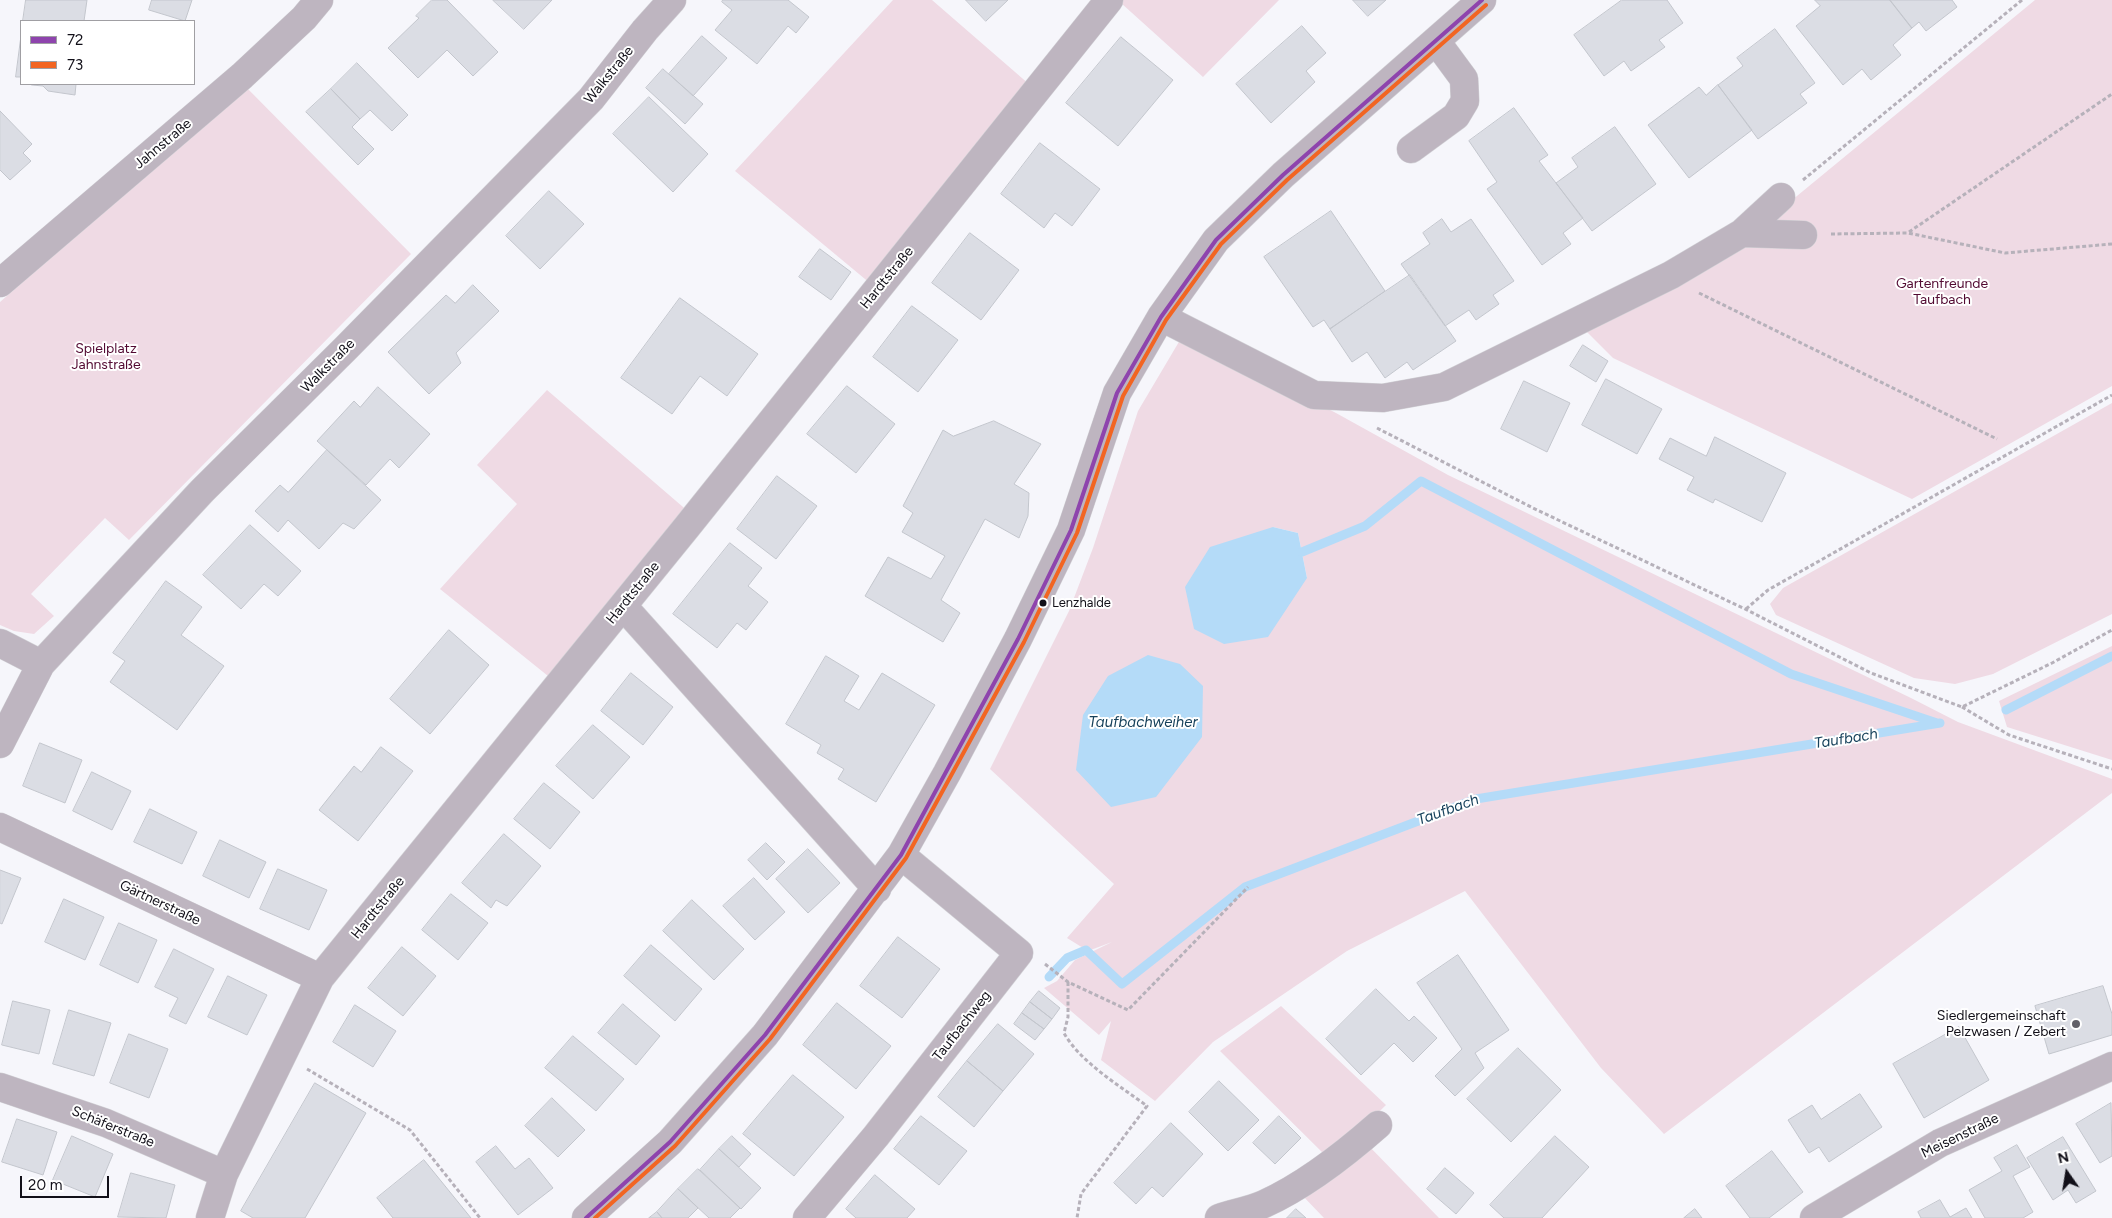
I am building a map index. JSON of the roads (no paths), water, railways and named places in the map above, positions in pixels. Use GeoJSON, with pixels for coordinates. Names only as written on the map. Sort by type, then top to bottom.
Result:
{"type":"FeatureCollection","features":[{"type":"Feature","properties":{"kind":"street","name":"Jahnstraße"},"geometry":{"type":"LineString","coordinates":[[0,283],[242,76],[304,18],[319,0]]}},
{"type":"Feature","properties":{"kind":"street","name":"Walkstraße"},"geometry":{"type":"LineString","coordinates":[[0,744],[42,664],[202,491],[591,99],[645,30],[672,0]]}},
{"type":"Feature","properties":{"kind":"street","name":"Hardtstraße"},"geometry":{"type":"LineString","coordinates":[[210,1218],[224,1174],[320,978],[623,606],[1109,0]]}},
{"type":"Feature","properties":{"kind":"street"},"geometry":{"type":"LineString","coordinates":[[586,1218],[670,1142],[759,1042],[901,855],[1014,648],[1071,530],[1117,393],[1161,317],[1216,240],[1282,175],[1482,0]]}},
{"type":"Feature","properties":{"kind":"street"},"geometry":{"type":"LineString","coordinates":[[1411,149],[1456,116],[1465,101],[1464,79],[1436,41]]}},
{"type":"Feature","properties":{"kind":"street"},"geometry":{"type":"LineString","coordinates":[[1161,317],[1314,395],[1383,398],[1444,386],[1671,275],[1742,233],[1781,198]]}},
{"type":"Feature","properties":{"kind":"street"},"geometry":{"type":"LineString","coordinates":[[1742,233],[1803,234]]}},
{"type":"Feature","properties":{"kind":"street"},"geometry":{"type":"LineString","coordinates":[[623,606],[877,889]]}},
{"type":"Feature","properties":{"kind":"street"},"geometry":{"type":"LineString","coordinates":[[0,643],[42,664]]}},
{"type":"Feature","properties":{"kind":"street","name":"Gärtnerstraße"},"geometry":{"type":"LineString","coordinates":[[0,827],[320,978]]}},
{"type":"Feature","properties":{"kind":"street","name":"Taufbachweg"},"geometry":{"type":"LineString","coordinates":[[807,1218],[876,1136],[1019,953],[901,855]]}},
{"type":"Feature","properties":{"kind":"street","name":"Meisenstraße"},"geometry":{"type":"LineString","coordinates":[[1814,1218],[1940,1143],[2112,1066]]}},
{"type":"Feature","properties":{"kind":"street","name":"Schäferstraße"},"geometry":{"type":"LineString","coordinates":[[0,1087],[106,1123],[224,1174]]}},
{"type":"Feature","properties":{"kind":"street"},"geometry":{"type":"LineString","coordinates":[[1220,1218],[1263,1204],[1313,1176],[1351,1149],[1378,1125]]}},
{"type":"Feature","properties":{"kind":"water"},"geometry":{"type":"Polygon","coordinates":[[[1273,527],[1298,533],[1307,578],[1268,637],[1224,644],[1194,629],[1185,587],[1210,547],[1273,527]]]}},
{"type":"Feature","properties":{"kind":"water","name":"Taufbachweiher"},"geometry":{"type":"Polygon","coordinates":[[[1148,655],[1180,664],[1203,686],[1202,737],[1156,797],[1111,807],[1076,770],[1083,715],[1108,676],[1148,655]]]}},
{"type":"Feature","properties":{"kind":"waterway"},"geometry":{"type":"LineString","coordinates":[[1302,552],[1365,526],[1421,481],[1791,674],[1937,723]]}},
{"type":"Feature","properties":{"kind":"waterway","name":"Taufbach"},"geometry":{"type":"LineString","coordinates":[[2006,710],[2112,656]]}},
{"type":"Feature","properties":{"kind":"waterway","name":"Taufbach"},"geometry":{"type":"LineString","coordinates":[[1049,977],[1067,958],[1086,950],[1122,984],[1245,887],[1476,799],[1940,723]]}},
{"type":"Feature","properties":{"kind":"place","name":"Lenzhalde"},"geometry":{"type":"Point","coordinates":[1043,603]}},
{"type":"Feature","properties":{"kind":"place","name":"Siedlergemeinschaft Pelzwasen / Zebert"},"geometry":{"type":"Point","coordinates":[2076,1024]}},
{"type":"Feature","properties":{"kind":"park label","name":"Gartenfreunde Taufbach"},"geometry":{"type":"Point","coordinates":[1942,292]}},
{"type":"Feature","properties":{"kind":"park label","name":"Spielplatz Jahnstraße"},"geometry":{"type":"Point","coordinates":[106,358]}}]}
